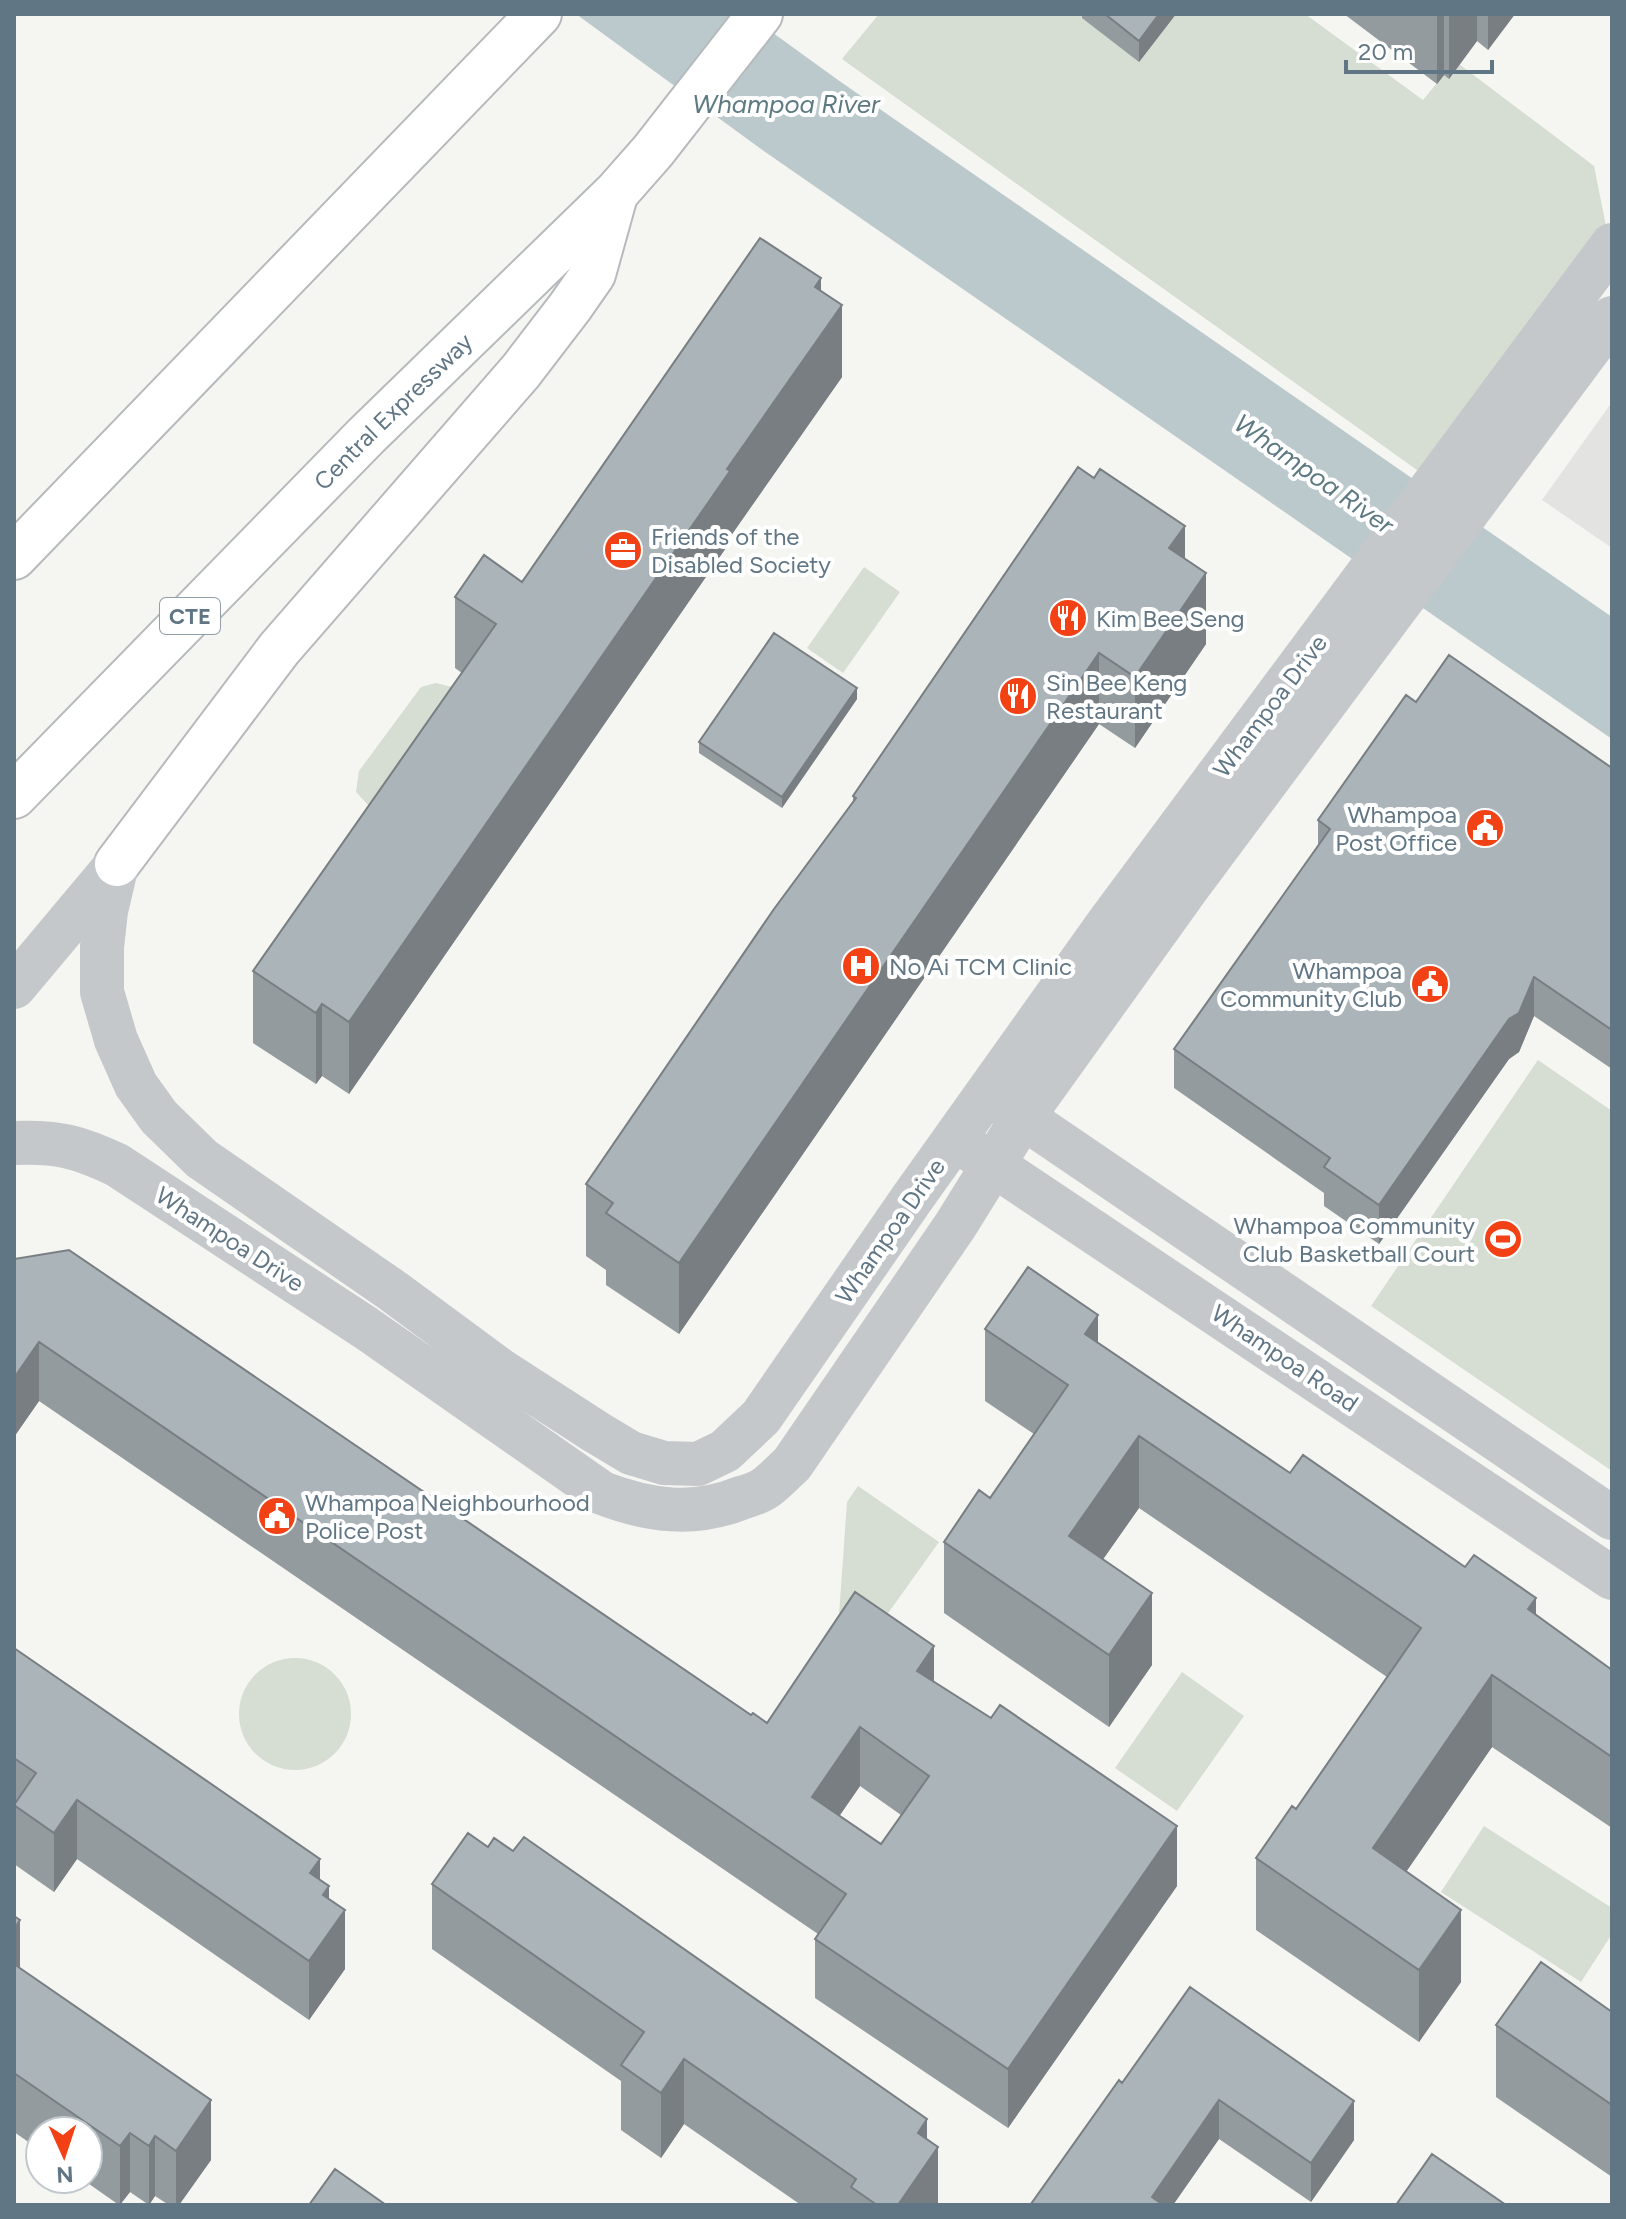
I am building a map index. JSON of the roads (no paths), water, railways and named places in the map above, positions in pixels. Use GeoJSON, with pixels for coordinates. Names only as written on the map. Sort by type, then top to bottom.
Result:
{"type":"FeatureCollection","features":[{"type":"Feature","properties":{"kind":"highway"},"geometry":{"type":"LineString","coordinates":[[14,557],[539,14]]}},
{"type":"Feature","properties":{"kind":"highway","name":"Central Expressway"},"geometry":{"type":"LineString","coordinates":[[14,796],[355,447],[616,193],[653,151],[760,14]]}},
{"type":"Feature","properties":{"kind":"highway"},"geometry":{"type":"LineString","coordinates":[[117,864],[279,649],[521,371],[570,307],[593,274],[616,193]]}},
{"type":"Feature","properties":{"kind":"street","name":"Whampoa Drive"},"geometry":{"type":"LineString","coordinates":[[14,1143],[40,1141],[79,1148],[117,1165],[366,1328],[602,1493],[632,1504],[663,1510],[693,1510],[723,1505],[762,1490],[792,1464],[994,1164],[1006,1106],[1109,922],[1612,245]]}},
{"type":"Feature","properties":{"kind":"street","name":"Whampoa Drive"},"geometry":{"type":"LineString","coordinates":[[117,864],[106,911],[102,992],[116,1040],[136,1085],[159,1117],[202,1159],[393,1291],[500,1370],[631,1453],[664,1463],[698,1464],[725,1451],[761,1417],[956,1140],[1006,1106],[1188,887],[1612,318]]}},
{"type":"Feature","properties":{"kind":"street"},"geometry":{"type":"LineString","coordinates":[[14,987],[117,864]]}},
{"type":"Feature","properties":{"kind":"street"},"geometry":{"type":"LineString","coordinates":[[1006,1106],[1612,1518]]}},
{"type":"Feature","properties":{"kind":"street","name":"Whampoa Road"},"geometry":{"type":"LineString","coordinates":[[956,1140],[1612,1578]]}},
{"type":"Feature","properties":{"kind":"water","name":"Whampoa River"},"geometry":{"type":"Polygon","coordinates":[[[576,14],[747,14],[1612,617],[1612,739],[761,149],[576,14]]]}},
{"type":"Feature","properties":{"kind":"place","name":"Friends of the Disabled Society"},"geometry":{"type":"Point","coordinates":[623,550]}},
{"type":"Feature","properties":{"kind":"place","name":"Kim Bee Seng"},"geometry":{"type":"Point","coordinates":[1068,618]}},
{"type":"Feature","properties":{"kind":"place","name":"Sin Bee Keng Restaurant"},"geometry":{"type":"Point","coordinates":[1018,696]}},
{"type":"Feature","properties":{"kind":"place","name":"Whampoa Post Office"},"geometry":{"type":"Point","coordinates":[1485,828]}},
{"type":"Feature","properties":{"kind":"place","name":"No Ai TCM Clinic"},"geometry":{"type":"Point","coordinates":[861,966]}},
{"type":"Feature","properties":{"kind":"place","name":"Whampoa Community Club"},"geometry":{"type":"Point","coordinates":[1430,984]}},
{"type":"Feature","properties":{"kind":"place","name":"Whampoa Community Club Basketball Court"},"geometry":{"type":"Point","coordinates":[1503,1239]}},
{"type":"Feature","properties":{"kind":"place","name":"Whampoa Neighbourhood Police Post"},"geometry":{"type":"Point","coordinates":[277,1516]}}]}
